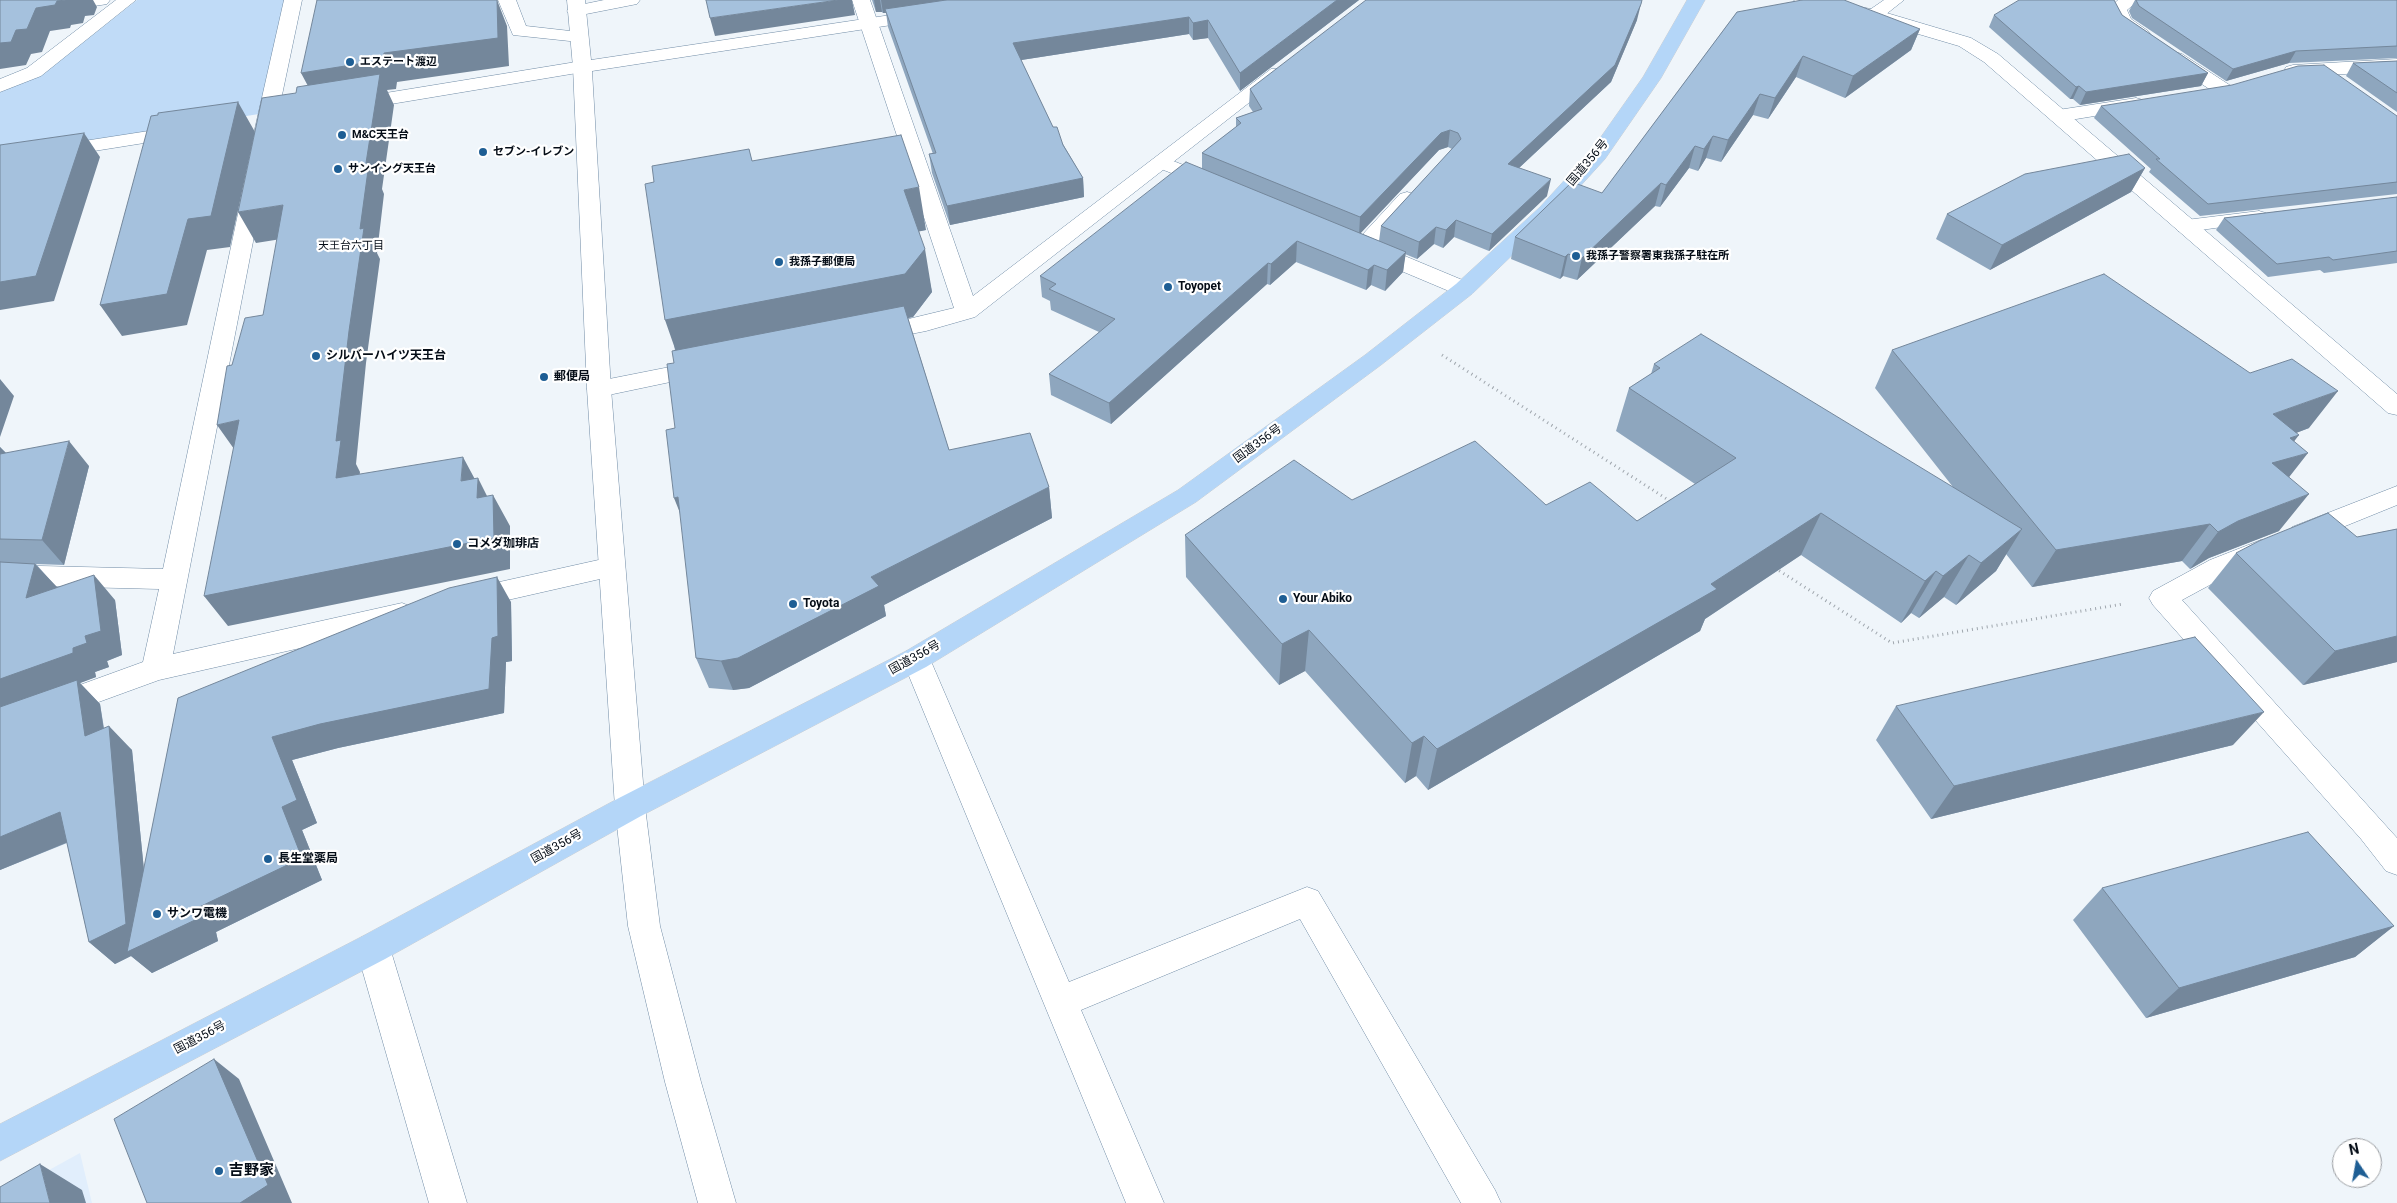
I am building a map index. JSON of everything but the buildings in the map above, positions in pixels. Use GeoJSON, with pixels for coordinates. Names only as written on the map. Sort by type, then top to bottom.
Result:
{"type":"FeatureCollection","features":[{"type":"Feature","properties":{"kind":"highway","name":"国道356号"},"geometry":{"type":"LineString","coordinates":[[0,1143],[373,948],[630,807],[916,659],[1187,496],[1407,333],[1464,288],[1547,211],[1598,155],[1652,78],[1696,0]]}},
{"type":"Feature","properties":{"kind":"street"},"geometry":{"type":"LineString","coordinates":[[0,14],[101,0]]}},
{"type":"Feature","properties":{"kind":"street"},"geometry":{"type":"LineString","coordinates":[[0,86],[34,72],[127,0]]}},
{"type":"Feature","properties":{"kind":"street"},"geometry":{"type":"LineString","coordinates":[[156,669],[292,0]]}},
{"type":"Feature","properties":{"kind":"street"},"geometry":{"type":"LineString","coordinates":[[507,0],[519,31],[579,37]]}},
{"type":"Feature","properties":{"kind":"street"},"geometry":{"type":"LineString","coordinates":[[631,0],[576,5],[582,67],[599,389],[630,807],[644,926],[683,1082],[717,1203]]}},
{"type":"Feature","properties":{"kind":"street"},"geometry":{"type":"LineString","coordinates":[[861,0],[967,312]]}},
{"type":"Feature","properties":{"kind":"street"},"geometry":{"type":"LineString","coordinates":[[1803,0],[1874,15],[1965,42],[1991,58],[2395,404]]}},
{"type":"Feature","properties":{"kind":"street"},"geometry":{"type":"LineString","coordinates":[[1874,15],[1894,0]]}},
{"type":"Feature","properties":{"kind":"street"},"geometry":{"type":"LineString","coordinates":[[2130,0],[2117,9],[2123,22],[2224,90]]}},
{"type":"Feature","properties":{"kind":"street"},"geometry":{"type":"LineString","coordinates":[[335,107],[938,12]]}},
{"type":"Feature","properties":{"kind":"street"},"geometry":{"type":"LineString","coordinates":[[859,337],[926,324],[967,312],[1295,60]]}},
{"type":"Feature","properties":{"kind":"street"},"geometry":{"type":"LineString","coordinates":[[2271,76],[2289,71],[2397,66]]}},
{"type":"Feature","properties":{"kind":"street"},"geometry":{"type":"LineString","coordinates":[[2321,69],[2344,86]]}},
{"type":"Feature","properties":{"kind":"street"},"geometry":{"type":"LineString","coordinates":[[2195,94],[2224,90],[2243,84]]}},
{"type":"Feature","properties":{"kind":"street"},"geometry":{"type":"LineString","coordinates":[[2058,116],[2156,101]]}},
{"type":"Feature","properties":{"kind":"street"},"geometry":{"type":"LineString","coordinates":[[0,160],[200,129]]}},
{"type":"Feature","properties":{"kind":"street"},"geometry":{"type":"LineString","coordinates":[[1162,163],[1226,189]]}},
{"type":"Feature","properties":{"kind":"street"},"geometry":{"type":"LineString","coordinates":[[1421,183],[1354,242],[1464,288]]}},
{"type":"Feature","properties":{"kind":"street"},"geometry":{"type":"LineString","coordinates":[[2186,226],[2282,215]]}},
{"type":"Feature","properties":{"kind":"street"},"geometry":{"type":"LineString","coordinates":[[599,389],[724,364]]}},
{"type":"Feature","properties":{"kind":"street"},"geometry":{"type":"LineString","coordinates":[[2393,849],[2163,598],[2220,567],[2397,495]]}},
{"type":"Feature","properties":{"kind":"street"},"geometry":{"type":"LineString","coordinates":[[0,726],[156,669],[612,567]]}},
{"type":"Feature","properties":{"kind":"street"},"geometry":{"type":"LineString","coordinates":[[0,575],[175,579]]}},
{"type":"Feature","properties":{"kind":"street"},"geometry":{"type":"LineString","coordinates":[[916,659],[1145,1203]]}},
{"type":"Feature","properties":{"kind":"street"},"geometry":{"type":"LineString","coordinates":[[1060,1002],[1307,900],[1482,1203]]}},
{"type":"Feature","properties":{"kind":"street"},"geometry":{"type":"LineString","coordinates":[[373,948],[448,1203]]}},
{"type":"Feature","properties":{"kind":"path"},"geometry":{"type":"LineString","coordinates":[[1407,333],[1674,504]]}},
{"type":"Feature","properties":{"kind":"path"},"geometry":{"type":"LineString","coordinates":[[1766,563],[1892,643],[2163,598]]}},
{"type":"Feature","properties":{"kind":"shaded area"},"geometry":{"type":"Polygon","coordinates":[[[137,0],[284,0],[259,114],[0,155],[0,92],[43,74],[137,0]]]}},
{"type":"Feature","properties":{"kind":"shaded area"},"geometry":{"type":"Polygon","coordinates":[[[80,1153],[92,1203],[0,1203],[0,1197],[80,1153]]]}},
{"type":"Feature","properties":{"kind":"place","name":"エステート渡辺"},"geometry":{"type":"Point","coordinates":[350,62]}},
{"type":"Feature","properties":{"kind":"place","name":"M&C天王台"},"geometry":{"type":"Point","coordinates":[342,135]}},
{"type":"Feature","properties":{"kind":"place","name":"セブン-イレブン"},"geometry":{"type":"Point","coordinates":[483,152]}},
{"type":"Feature","properties":{"kind":"place","name":"サンイング天王台"},"geometry":{"type":"Point","coordinates":[338,169]}},
{"type":"Feature","properties":{"kind":"place","name":"我孫子警察署東我孫子駐在所"},"geometry":{"type":"Point","coordinates":[1576,256]}},
{"type":"Feature","properties":{"kind":"place","name":"我孫子郵便局"},"geometry":{"type":"Point","coordinates":[779,262]}},
{"type":"Feature","properties":{"kind":"place","name":"Toyopet"},"geometry":{"type":"Point","coordinates":[1168,287]}},
{"type":"Feature","properties":{"kind":"place","name":"シルバーハイツ天王台"},"geometry":{"type":"Point","coordinates":[316,356]}},
{"type":"Feature","properties":{"kind":"place","name":"郵便局"},"geometry":{"type":"Point","coordinates":[544,377]}},
{"type":"Feature","properties":{"kind":"place","name":"コメダ珈琲店"},"geometry":{"type":"Point","coordinates":[457,544]}},
{"type":"Feature","properties":{"kind":"place","name":"Your Abiko"},"geometry":{"type":"Point","coordinates":[1283,599]}},
{"type":"Feature","properties":{"kind":"place","name":"Toyota"},"geometry":{"type":"Point","coordinates":[793,604]}},
{"type":"Feature","properties":{"kind":"place","name":"長生堂薬局"},"geometry":{"type":"Point","coordinates":[268,859]}},
{"type":"Feature","properties":{"kind":"place","name":"サンワ電機"},"geometry":{"type":"Point","coordinates":[157,914]}},
{"type":"Feature","properties":{"kind":"place","name":"吉野家"},"geometry":{"type":"Point","coordinates":[219,1171]}},
{"type":"Feature","properties":{"kind":"district","name":"天王台六丁目"},"geometry":{"type":"Point","coordinates":[351,246]}}]}
